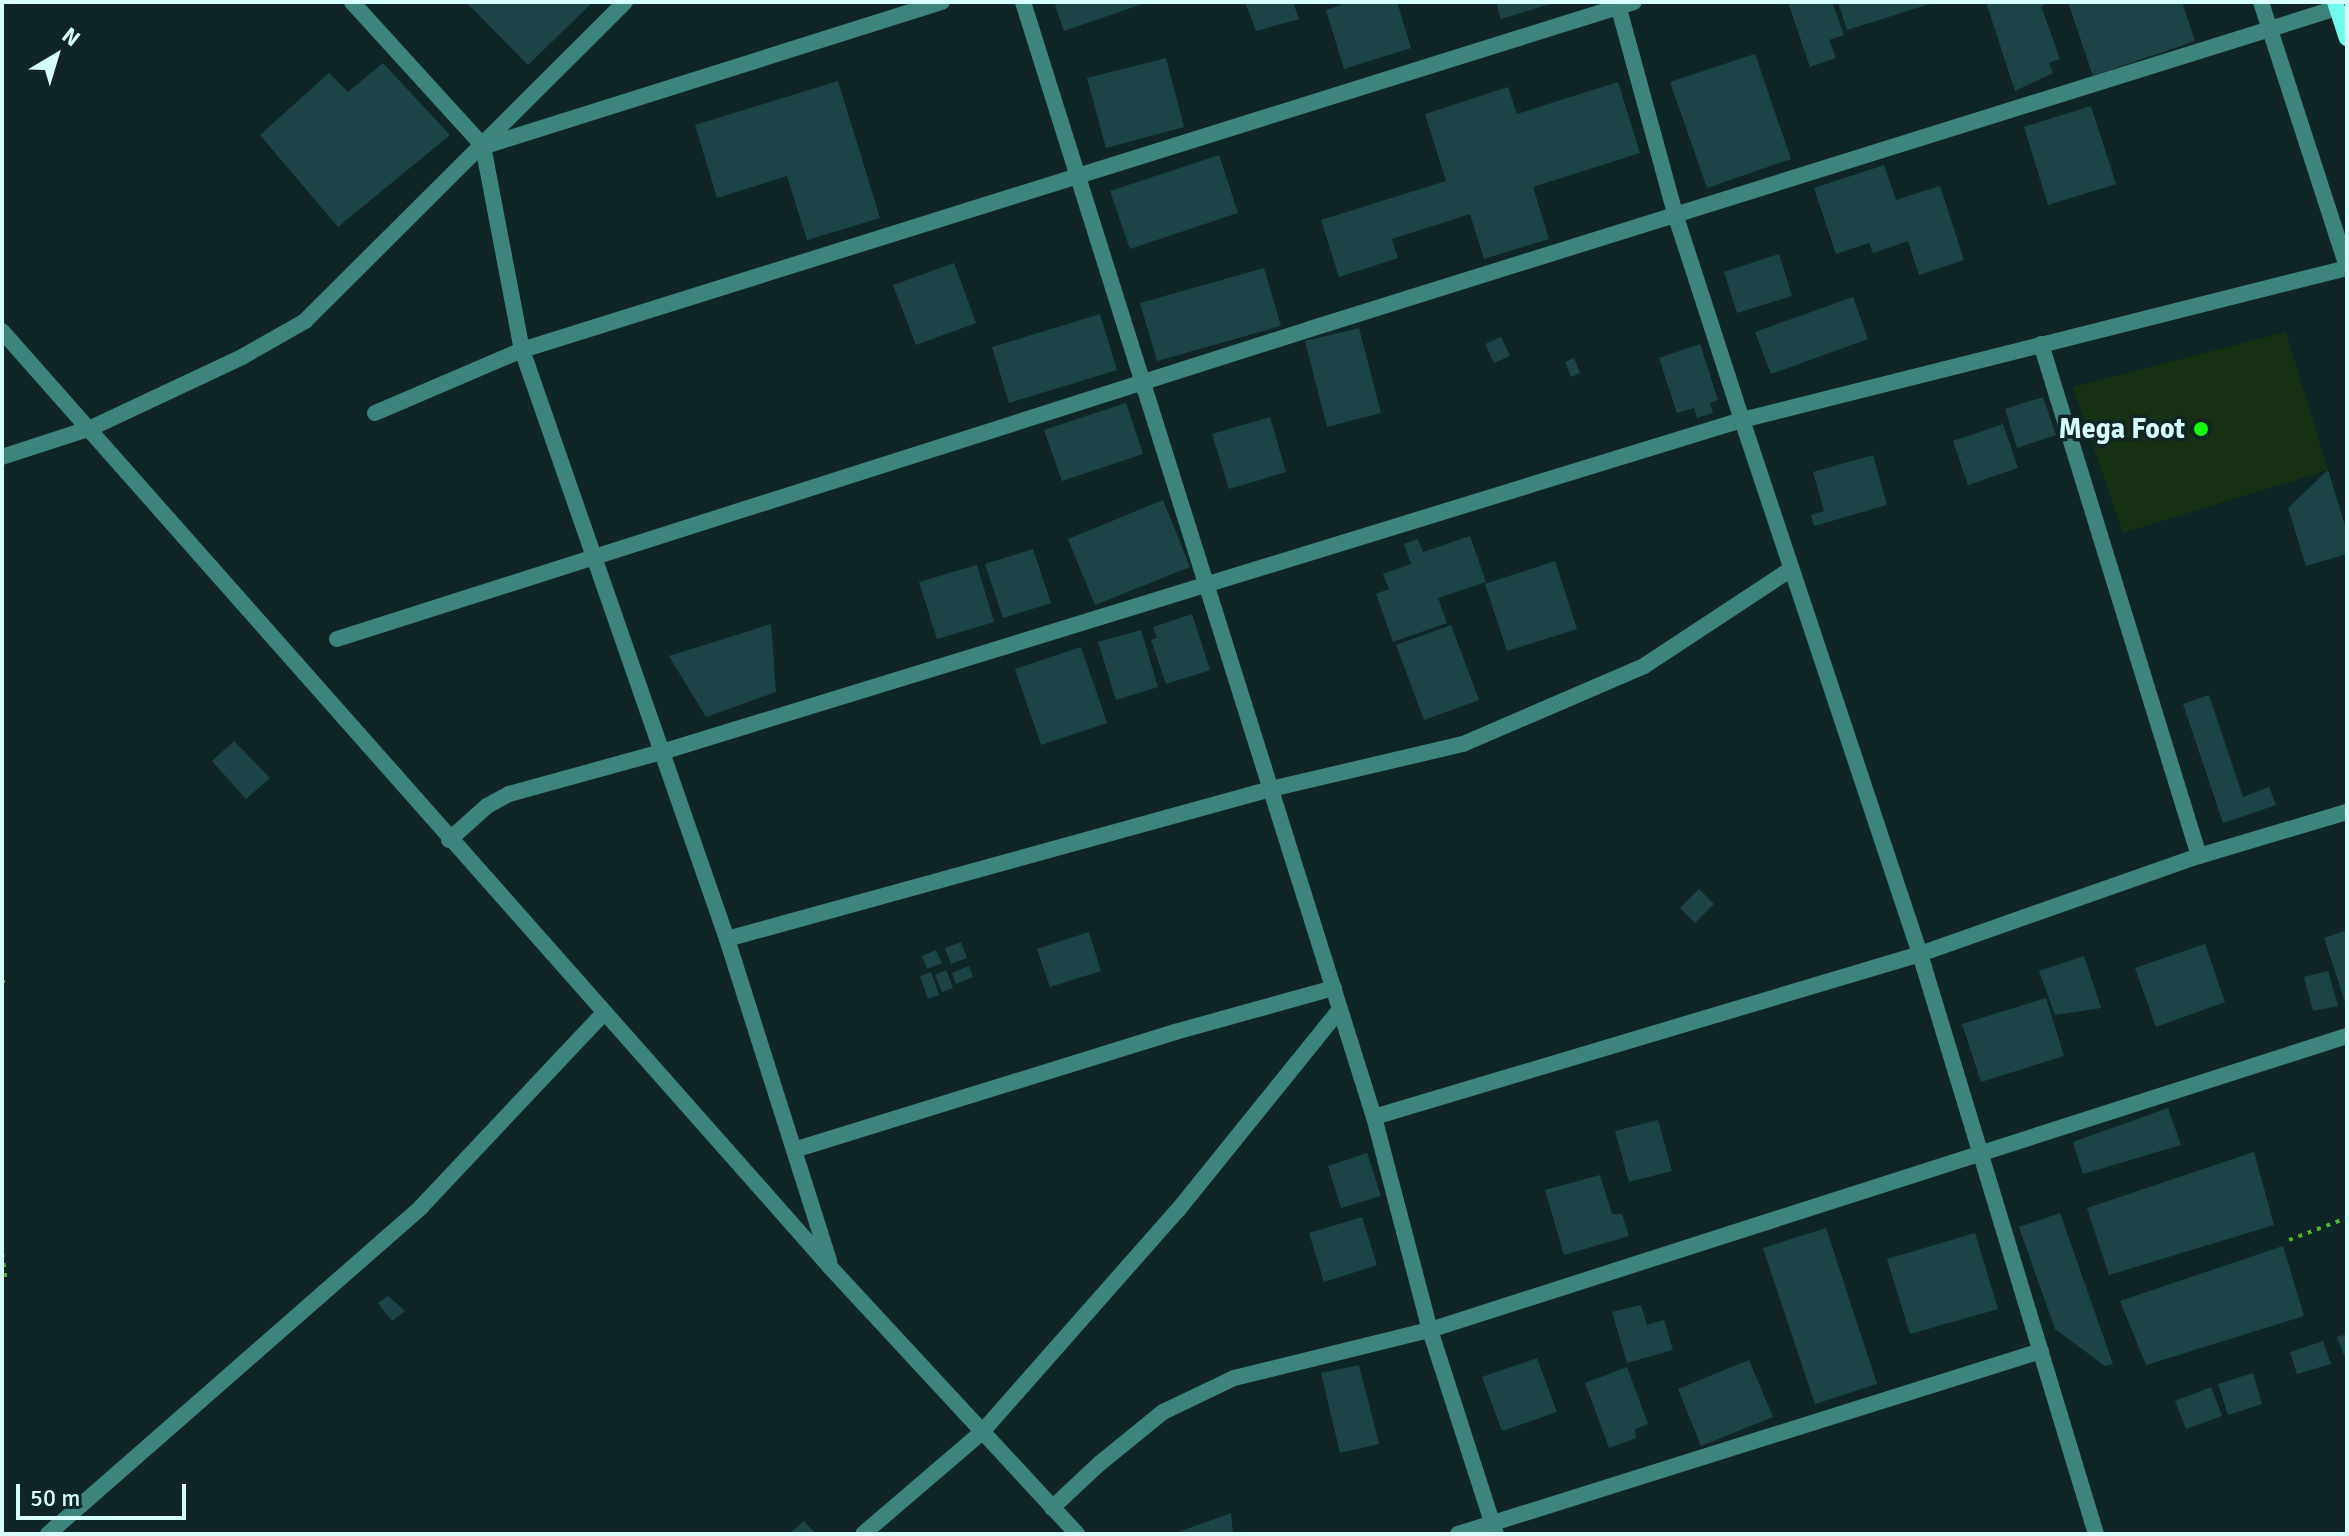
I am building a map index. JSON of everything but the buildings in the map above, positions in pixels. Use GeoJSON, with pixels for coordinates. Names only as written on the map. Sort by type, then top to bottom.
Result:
{"type":"FeatureCollection","features":[{"type":"Feature","properties":{"kind":"main road"},"geometry":{"type":"LineString","coordinates":[[2336,5],[2347,38]]}},
{"type":"Feature","properties":{"kind":"street"},"geometry":{"type":"LineString","coordinates":[[352,2],[483,146],[522,350],[727,939],[830,1267]]}},
{"type":"Feature","properties":{"kind":"street"},"geometry":{"type":"LineString","coordinates":[[2,457],[91,428],[242,357],[305,321],[625,2]]}},
{"type":"Feature","properties":{"kind":"street"},"geometry":{"type":"LineString","coordinates":[[483,146],[942,2]]}},
{"type":"Feature","properties":{"kind":"street"},"geometry":{"type":"LineString","coordinates":[[1023,2],[1374,1117],[1430,1330],[1494,1528]]}},
{"type":"Feature","properties":{"kind":"street"},"geometry":{"type":"LineString","coordinates":[[449,840],[487,806],[509,794],[662,752],[1742,420],[2347,268],[2261,2]]}},
{"type":"Feature","properties":{"kind":"street"},"geometry":{"type":"LineString","coordinates":[[375,413],[522,350],[1624,4],[1676,217],[1920,954],[2096,1534]]}},
{"type":"Feature","properties":{"kind":"street"},"geometry":{"type":"LineString","coordinates":[[337,639],[593,555],[2270,29],[2336,5]]}},
{"type":"Feature","properties":{"kind":"street"},"geometry":{"type":"LineString","coordinates":[[2,331],[91,428],[449,840],[830,1267],[1077,1534]]}},
{"type":"Feature","properties":{"kind":"street"},"geometry":{"type":"LineString","coordinates":[[2041,344],[2199,856]]}},
{"type":"Feature","properties":{"kind":"street"},"geometry":{"type":"LineString","coordinates":[[727,939],[1271,789],[1463,744],[1644,666],[1791,569]]}},
{"type":"Feature","properties":{"kind":"street"},"geometry":{"type":"LineString","coordinates":[[1374,1117],[1920,954],[2199,856],[2347,812]]}},
{"type":"Feature","properties":{"kind":"street"},"geometry":{"type":"LineString","coordinates":[[794,1150],[1175,1032],[1334,988]]}},
{"type":"Feature","properties":{"kind":"street"},"geometry":{"type":"LineString","coordinates":[[863,1534],[982,1432],[1178,1210],[1340,1009]]}},
{"type":"Feature","properties":{"kind":"street"},"geometry":{"type":"LineString","coordinates":[[48,1534],[421,1207],[604,1013]]}},
{"type":"Feature","properties":{"kind":"street"},"geometry":{"type":"LineString","coordinates":[[1052,1508],[1099,1464],[1163,1412],[1234,1378],[1430,1330],[2347,1036]]}},
{"type":"Feature","properties":{"kind":"street"},"geometry":{"type":"LineString","coordinates":[[1458,1534],[1494,1528],[2041,1351]]}},
{"type":"Feature","properties":{"kind":"path"},"geometry":{"type":"LineString","coordinates":[[2,983],[6,977]]}},
{"type":"Feature","properties":{"kind":"path"},"geometry":{"type":"LineString","coordinates":[[2289,1240],[2347,1218]]}},
{"type":"Feature","properties":{"kind":"path"},"geometry":{"type":"LineString","coordinates":[[2,1253],[6,1280]]}},
{"type":"Feature","properties":{"kind":"green space","name":"Mega Foot"},"geometry":{"type":"Polygon","coordinates":[[[2286,332],[2328,470],[2123,533],[2073,387],[2286,332]]]}},
{"type":"Feature","properties":{"kind":"place","name":"Mega Foot"},"geometry":{"type":"Point","coordinates":[2201,429]}}]}
